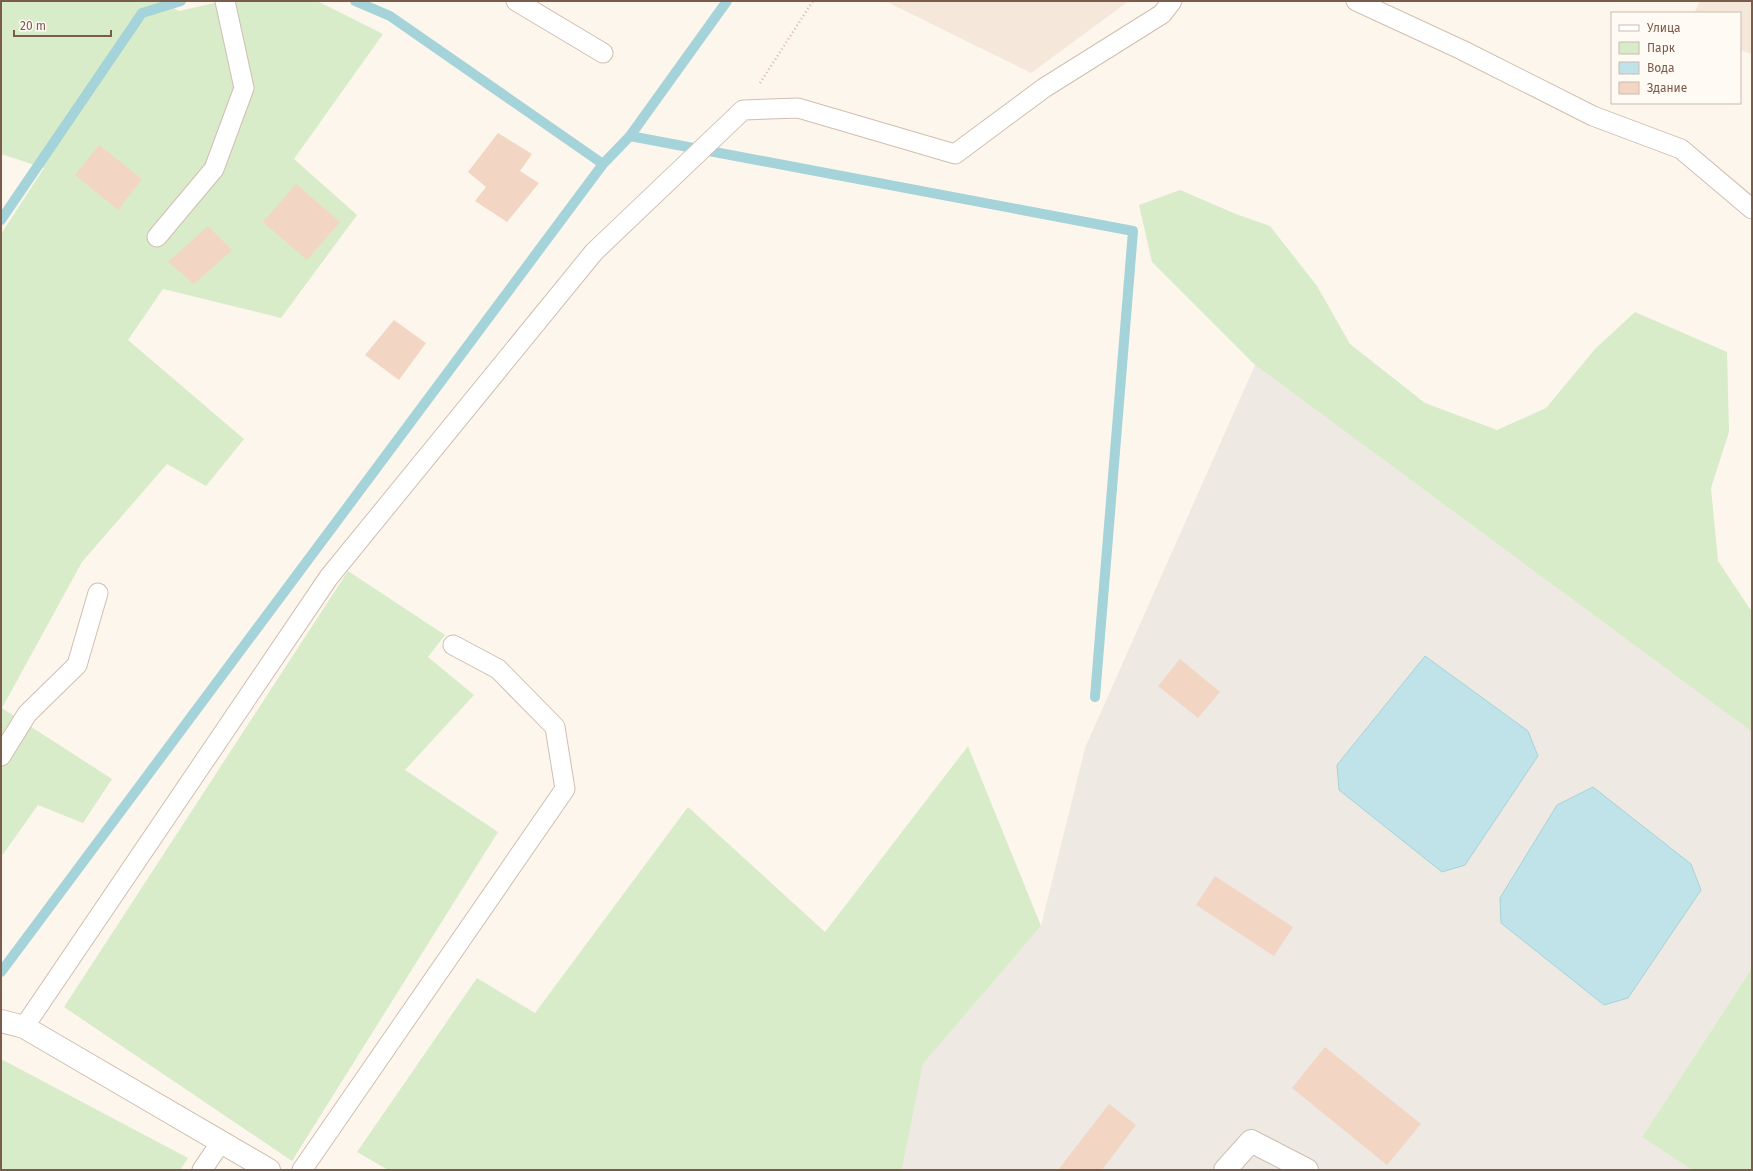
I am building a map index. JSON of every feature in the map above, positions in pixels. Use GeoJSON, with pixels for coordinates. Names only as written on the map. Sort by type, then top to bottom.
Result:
{"type":"FeatureCollection","features":[{"type":"Feature","properties":{"kind":"street"},"geometry":{"type":"LineString","coordinates":[[1,1021],[24,1027],[269,1170]]}},
{"type":"Feature","properties":{"kind":"street"},"geometry":{"type":"LineString","coordinates":[[1225,1170],[1250,1141],[1307,1170]]}},
{"type":"Feature","properties":{"kind":"lane"},"geometry":{"type":"LineString","coordinates":[[157,237],[214,169],[244,88],[225,1]]}},
{"type":"Feature","properties":{"kind":"lane"},"geometry":{"type":"LineString","coordinates":[[516,1],[603,53]]}},
{"type":"Feature","properties":{"kind":"lane"},"geometry":{"type":"LineString","coordinates":[[24,1027],[328,577],[594,252],[743,110],[798,108],[955,154],[1044,88],[1162,14],[1172,1]]}},
{"type":"Feature","properties":{"kind":"lane"},"geometry":{"type":"LineString","coordinates":[[1356,1],[1462,50],[1593,116],[1681,149],[1752,209]]}},
{"type":"Feature","properties":{"kind":"lane"},"geometry":{"type":"LineString","coordinates":[[1,756],[27,714],[78,666],[98,593]]}},
{"type":"Feature","properties":{"kind":"lane"},"geometry":{"type":"LineString","coordinates":[[302,1170],[565,788],[555,727],[498,669],[453,645]]}},
{"type":"Feature","properties":{"kind":"lane"},"geometry":{"type":"LineString","coordinates":[[202,1170],[221,1142]]}},
{"type":"Feature","properties":{"kind":"path"},"geometry":{"type":"LineString","coordinates":[[743,110],[813,1]]}},
{"type":"Feature","properties":{"kind":"shaded area"},"geometry":{"type":"Polygon","coordinates":[[[885,1],[1129,1],[1031,73],[885,1]]]}},
{"type":"Feature","properties":{"kind":"shaded area"},"geometry":{"type":"Polygon","coordinates":[[[1700,1],[1752,1],[1752,54],[1741,50],[1741,12],[1694,12],[1700,1]]]}},
{"type":"Feature","properties":{"kind":"shaded area"},"geometry":{"type":"Polygon","coordinates":[[[1255,365],[1752,732],[1752,968],[1642,1137],[1692,1170],[902,1170],[923,1064],[1041,926],[1085,748],[1255,365]]]}},
{"type":"Feature","properties":{"kind":"green space"},"geometry":{"type":"Polygon","coordinates":[[[1,1],[160,1],[179,11],[223,1],[317,1],[383,34],[294,159],[357,215],[281,318],[163,289],[128,340],[244,439],[206,486],[167,464],[82,562],[2,708],[112,779],[83,823],[38,805],[1,857],[1,234],[44,168],[1,154],[1,1]]]}},
{"type":"Feature","properties":{"kind":"green space"},"geometry":{"type":"Polygon","coordinates":[[[1180,190],[1236,214],[1270,226],[1317,286],[1350,344],[1425,403],[1497,430],[1546,408],[1595,349],[1635,312],[1727,352],[1729,432],[1711,488],[1718,561],[1752,612],[1752,732],[1255,365],[1152,262],[1139,205],[1180,190]]]}},
{"type":"Feature","properties":{"kind":"green space"},"geometry":{"type":"Polygon","coordinates":[[[348,571],[445,635],[428,657],[474,695],[405,770],[498,832],[292,1161],[64,1007],[348,571]]]}},
{"type":"Feature","properties":{"kind":"green space"},"geometry":{"type":"Polygon","coordinates":[[[968,746],[1041,926],[923,1064],[902,1170],[388,1170],[357,1152],[477,978],[535,1013],[688,807],[825,932],[968,746]]]}},
{"type":"Feature","properties":{"kind":"green space"},"geometry":{"type":"Polygon","coordinates":[[[1752,968],[1752,1170],[1692,1170],[1642,1137],[1752,968]]]}},
{"type":"Feature","properties":{"kind":"green space"},"geometry":{"type":"Polygon","coordinates":[[[1,1059],[188,1158],[180,1170],[1,1170],[1,1059]]]}},
{"type":"Feature","properties":{"kind":"water"},"geometry":{"type":"Polygon","coordinates":[[[1425,656],[1528,731],[1538,756],[1465,865],[1442,872],[1339,790],[1337,765],[1425,656]]]}},
{"type":"Feature","properties":{"kind":"water"},"geometry":{"type":"Polygon","coordinates":[[[1593,787],[1691,864],[1701,890],[1628,998],[1604,1005],[1501,923],[1500,898],[1557,805],[1593,787]]]}},
{"type":"Feature","properties":{"kind":"building"},"geometry":{"type":"Polygon","coordinates":[[[498,133],[532,154],[520,171],[539,183],[507,222],[475,201],[486,187],[468,172],[498,133]]]}},
{"type":"Feature","properties":{"kind":"building"},"geometry":{"type":"Polygon","coordinates":[[[99,145],[142,179],[118,210],[75,175],[99,145]]]}},
{"type":"Feature","properties":{"kind":"building"},"geometry":{"type":"Polygon","coordinates":[[[296,184],[340,222],[307,260],[263,222],[296,184]]]}},
{"type":"Feature","properties":{"kind":"building"},"geometry":{"type":"Polygon","coordinates":[[[208,226],[232,250],[194,284],[168,262],[208,226]]]}},
{"type":"Feature","properties":{"kind":"building"},"geometry":{"type":"Polygon","coordinates":[[[394,320],[426,343],[399,380],[365,355],[394,320]]]}},
{"type":"Feature","properties":{"kind":"building"},"geometry":{"type":"Polygon","coordinates":[[[1180,659],[1220,692],[1198,718],[1158,686],[1180,659]]]}},
{"type":"Feature","properties":{"kind":"building"},"geometry":{"type":"Polygon","coordinates":[[[1215,876],[1293,927],[1274,956],[1196,905],[1215,876]]]}},
{"type":"Feature","properties":{"kind":"building"},"geometry":{"type":"Polygon","coordinates":[[[1325,1047],[1421,1124],[1387,1165],[1292,1088],[1325,1047]]]}},
{"type":"Feature","properties":{"kind":"building"},"geometry":{"type":"Polygon","coordinates":[[[1109,1104],[1136,1125],[1102,1170],[1058,1170],[1109,1104]]]}},
{"type":"Feature","properties":{"kind":"waterway"},"geometry":{"type":"LineString","coordinates":[[1,220],[142,13],[181,1]]}},
{"type":"Feature","properties":{"kind":"waterway"},"geometry":{"type":"LineString","coordinates":[[355,1],[390,16],[603,164]]}},
{"type":"Feature","properties":{"kind":"waterway"},"geometry":{"type":"LineString","coordinates":[[1,972],[603,164],[630,136],[727,1]]}},
{"type":"Feature","properties":{"kind":"waterway"},"geometry":{"type":"LineString","coordinates":[[630,136],[1133,231],[1095,697]]}}]}
